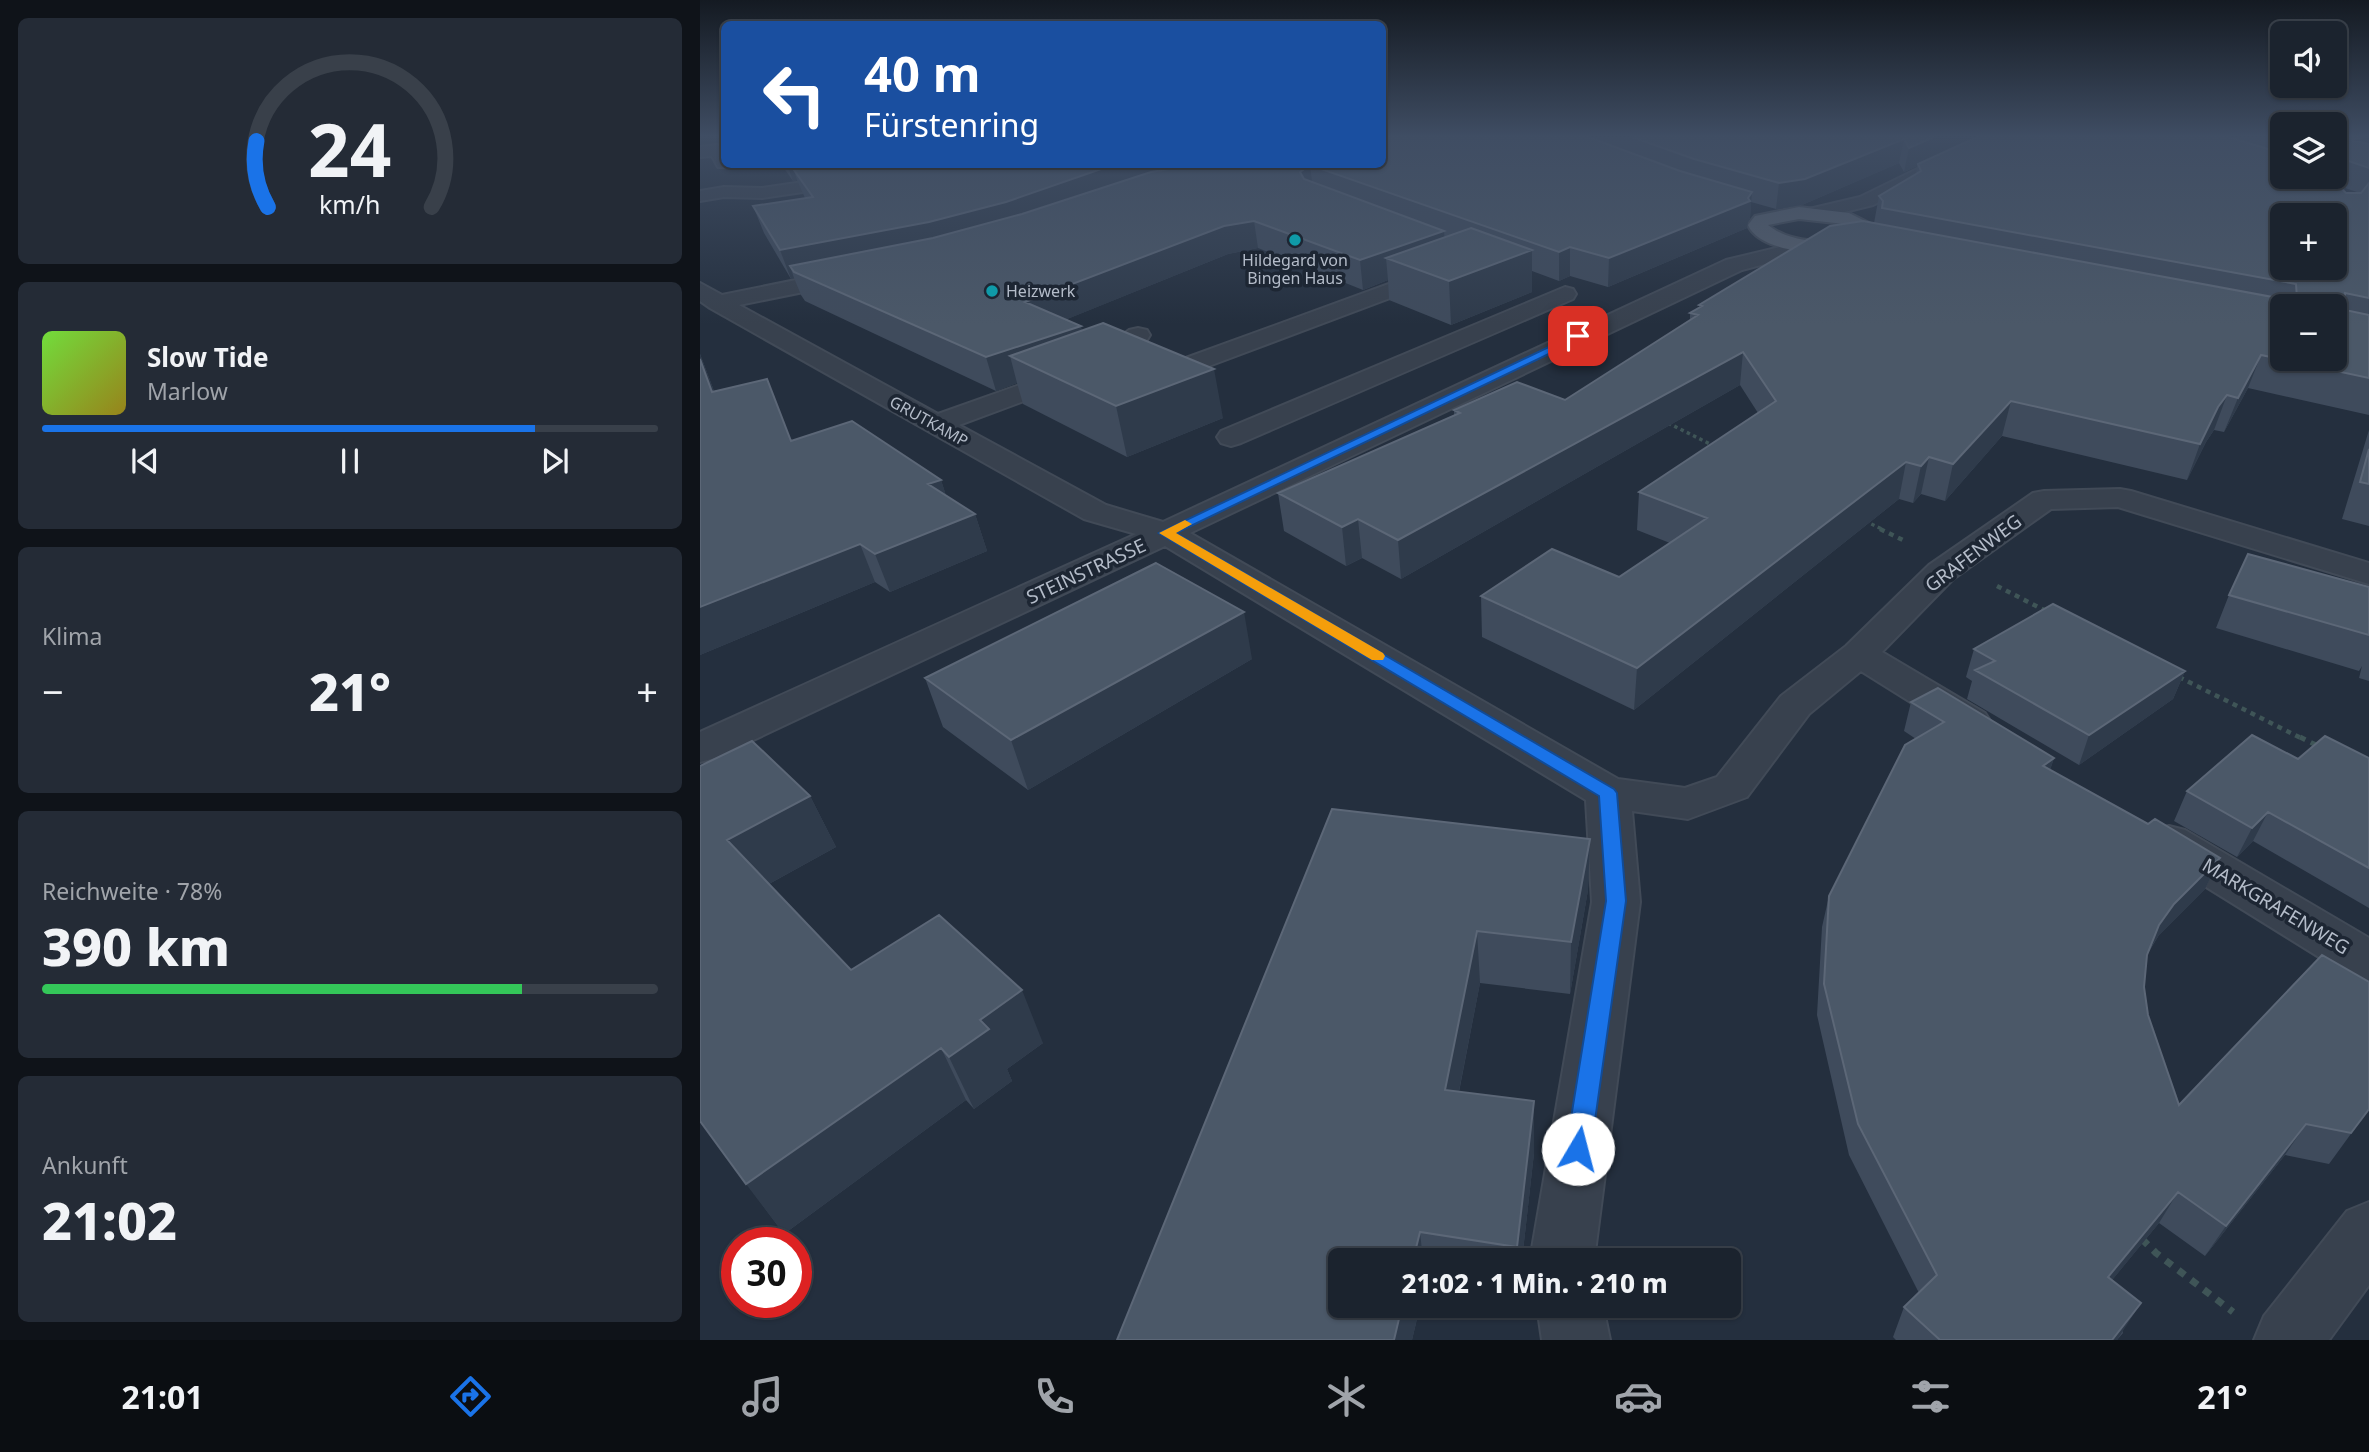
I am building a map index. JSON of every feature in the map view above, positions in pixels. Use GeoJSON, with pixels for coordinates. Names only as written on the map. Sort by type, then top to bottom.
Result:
{"type":"FeatureCollection","features":[{"type":"Feature","properties":{"kind":"main road"},"geometry":{"type":"LineString","coordinates":[[1746,209],[1769,226],[1814,245],[1832,245],[1860,232]]}},
{"type":"Feature","properties":{"kind":"main road"},"geometry":{"type":"LineString","coordinates":[[1769,226],[1816,213],[1849,219],[1860,232],[1886,245]]}},
{"type":"Feature","properties":{"kind":"street"},"geometry":{"type":"LineString","coordinates":[[1816,213],[1869,200]]}},
{"type":"Feature","properties":{"kind":"street"},"geometry":{"type":"LineString","coordinates":[[1860,232],[1856,213],[1866,201]]}},
{"type":"Feature","properties":{"kind":"street","name":"STEINSTRASSE"},"geometry":{"type":"LineString","coordinates":[[1734,265],[1769,226]]}},
{"type":"Feature","properties":{"kind":"street","name":"STEINSTRASSE"},"geometry":{"type":"LineString","coordinates":[[700,748],[1166,533],[1583,301],[1814,245]]}},
{"type":"Feature","properties":{"kind":"street"},"geometry":{"type":"LineString","coordinates":[[1192,364],[1461,263]]}},
{"type":"Feature","properties":{"kind":"street"},"geometry":{"type":"LineString","coordinates":[[709,297],[876,271]]}},
{"type":"Feature","properties":{"kind":"street","name":"GRUTKAMP"},"geometry":{"type":"LineString","coordinates":[[709,297],[1095,512],[1166,533],[1608,793]]}},
{"type":"Feature","properties":{"kind":"street"},"geometry":{"type":"LineString","coordinates":[[1231,437],[1583,301]]}},
{"type":"Feature","properties":{"kind":"street"},"geometry":{"type":"LineString","coordinates":[[935,424],[1099,365],[1138,335]]}},
{"type":"Feature","properties":{"kind":"street","name":"GRAFENWEG"},"geometry":{"type":"LineString","coordinates":[[1608,793],[1688,804],[1732,787],[1795,705],[1859,654],[1952,564],[2044,500],[2120,498],[2369,574]]}},
{"type":"Feature","properties":{"kind":"street"},"geometry":{"type":"LineString","coordinates":[[1859,654],[2010,746]]}},
{"type":"Feature","properties":{"kind":"street"},"geometry":{"type":"LineString","coordinates":[[1564,1248],[1616,901],[1608,793]]}},
{"type":"Feature","properties":{"kind":"street","name":"MARKGRAFENWEG"},"geometry":{"type":"LineString","coordinates":[[2138,823],[2369,963]]}},
{"type":"Feature","properties":{"kind":"street"},"geometry":{"type":"LineString","coordinates":[[2264,1328],[2369,1233]]}},
{"type":"Feature","properties":{"kind":"street"},"geometry":{"type":"LineString","coordinates":[[1572,1318],[1576,1340]]}},
{"type":"Feature","properties":{"kind":"path"},"geometry":{"type":"LineString","coordinates":[[1658,418],[1719,449]]}},
{"type":"Feature","properties":{"kind":"path"},"geometry":{"type":"LineString","coordinates":[[1854,516],[2050,613]]}},
{"type":"Feature","properties":{"kind":"path"},"geometry":{"type":"LineString","coordinates":[[2173,674],[2320,747]]}},
{"type":"Feature","properties":{"kind":"path"},"geometry":{"type":"LineString","coordinates":[[2136,1233],[2156,1253],[2264,1328]]}},
{"type":"Feature","properties":{"kind":"building"},"geometry":{"type":"Polygon","coordinates":[[[796,200],[1013,200],[929,222],[780,250],[753,206],[796,200]]]}},
{"type":"Feature","properties":{"kind":"building"},"geometry":{"type":"Polygon","coordinates":[[[1066,200],[1359,200],[1444,231],[1360,260],[1254,221],[1224,226],[1025,302],[1081,326],[986,357],[794,272],[790,266],[933,238],[1066,200]]]}},
{"type":"Feature","properties":{"kind":"building"},"geometry":{"type":"Polygon","coordinates":[[[1409,200],[1750,201],[1609,258],[1570,247],[1559,252],[1409,200]]]}},
{"type":"Feature","properties":{"kind":"building"},"geometry":{"type":"Polygon","coordinates":[[[1882,200],[2369,200],[2369,298],[2345,293],[2297,294],[2296,284],[2274,280],[2347,280],[2347,203],[2270,203],[2270,279],[1882,208],[1882,200]]]}},
{"type":"Feature","properties":{"kind":"building"},"geometry":{"type":"Polygon","coordinates":[[[1863,221],[2270,297],[2270,357],[2261,355],[2238,398],[2227,395],[2200,444],[2011,401],[1953,464],[1929,457],[1921,466],[1906,462],[1637,668],[1481,596],[1552,549],[1619,577],[1707,518],[1639,492],[1776,401],[1743,352],[1398,540],[1358,519],[1342,527],[1278,493],[1460,413],[1454,410],[1517,382],[1565,400],[1698,315],[1690,313],[1702,306],[1699,305],[1830,226],[1863,221]]]}},
{"type":"Feature","properties":{"kind":"building"},"geometry":{"type":"Polygon","coordinates":[[[1471,228],[1532,250],[1449,281],[1386,258],[1471,228]]]}},
{"type":"Feature","properties":{"kind":"building"},"geometry":{"type":"Polygon","coordinates":[[[2347,310],[2369,315],[2369,378],[2336,371],[2347,371],[2347,310]]]}},
{"type":"Feature","properties":{"kind":"building"},"geometry":{"type":"Polygon","coordinates":[[[1103,323],[1214,369],[1116,406],[1010,356],[1103,323]]]}},
{"type":"Feature","properties":{"kind":"building"},"geometry":{"type":"Polygon","coordinates":[[[700,359],[712,392],[767,379],[791,441],[852,421],[941,480],[928,484],[975,514],[875,554],[860,544],[700,607],[700,359]]]}},
{"type":"Feature","properties":{"kind":"building"},"geometry":{"type":"Polygon","coordinates":[[[2369,449],[2369,484],[2360,482],[2369,449]]]}},
{"type":"Feature","properties":{"kind":"building"},"geometry":{"type":"Polygon","coordinates":[[[2248,554],[2369,587],[2369,635],[2229,595],[2248,554]]]}},
{"type":"Feature","properties":{"kind":"building"},"geometry":{"type":"Polygon","coordinates":[[[1156,563],[1244,612],[1011,740],[925,678],[1156,563]]]}},
{"type":"Feature","properties":{"kind":"building"},"geometry":{"type":"Polygon","coordinates":[[[2053,604],[2185,671],[2089,735],[1975,670],[1995,661],[1974,649],[2053,604]]]}},
{"type":"Feature","properties":{"kind":"building"},"geometry":{"type":"Polygon","coordinates":[[[1938,688],[2054,758],[2043,766],[2148,824],[2155,819],[2220,858],[2174,904],[2159,925],[2147,955],[2144,987],[2148,1015],[2179,1105],[2322,955],[2369,982],[2369,1109],[2351,1133],[2306,1124],[2226,1226],[2178,1192],[2108,1277],[2141,1303],[2112,1340],[1940,1340],[1904,1307],[1937,1275],[1858,1124],[1824,984],[1829,896],[1905,745],[1944,722],[1911,702],[1938,688]]]}},
{"type":"Feature","properties":{"kind":"building"},"geometry":{"type":"Polygon","coordinates":[[[2252,735],[2298,759],[2325,736],[2369,758],[2369,868],[2268,812],[2252,828],[2187,791],[2252,735]]]}},
{"type":"Feature","properties":{"kind":"building"},"geometry":{"type":"Polygon","coordinates":[[[752,741],[810,796],[727,840],[851,970],[939,915],[1022,990],[980,1020],[989,1029],[949,1057],[941,1048],[746,1184],[700,1121],[700,766],[752,741]]]}},
{"type":"Feature","properties":{"kind":"building"},"geometry":{"type":"Polygon","coordinates":[[[1332,809],[1590,839],[1571,942],[1477,931],[1445,1090],[1534,1101],[1517,1247],[1420,1232],[1416,1248],[1328,1248],[1328,1318],[1399,1318],[1394,1340],[1117,1340],[1332,809]]]}},
{"type":"Feature","properties":{"kind":"slow traffic"},"geometry":{"type":"LineString","coordinates":[[1185,524],[1166,533],[1377,656]]}},
{"type":"Feature","properties":{"kind":"place","name":"Hildegard von Bingen Haus"},"geometry":{"type":"Point","coordinates":[1295,240]}},
{"type":"Feature","properties":{"kind":"place","name":"Heizwerk"},"geometry":{"type":"Point","coordinates":[992,291]}},
{"type":"Feature","properties":{"kind":"route"},"geometry":{"type":"LineString","coordinates":[[1578,336],[1166,533],[1608,793],[1616,901],[1578,1149]]}}]}
